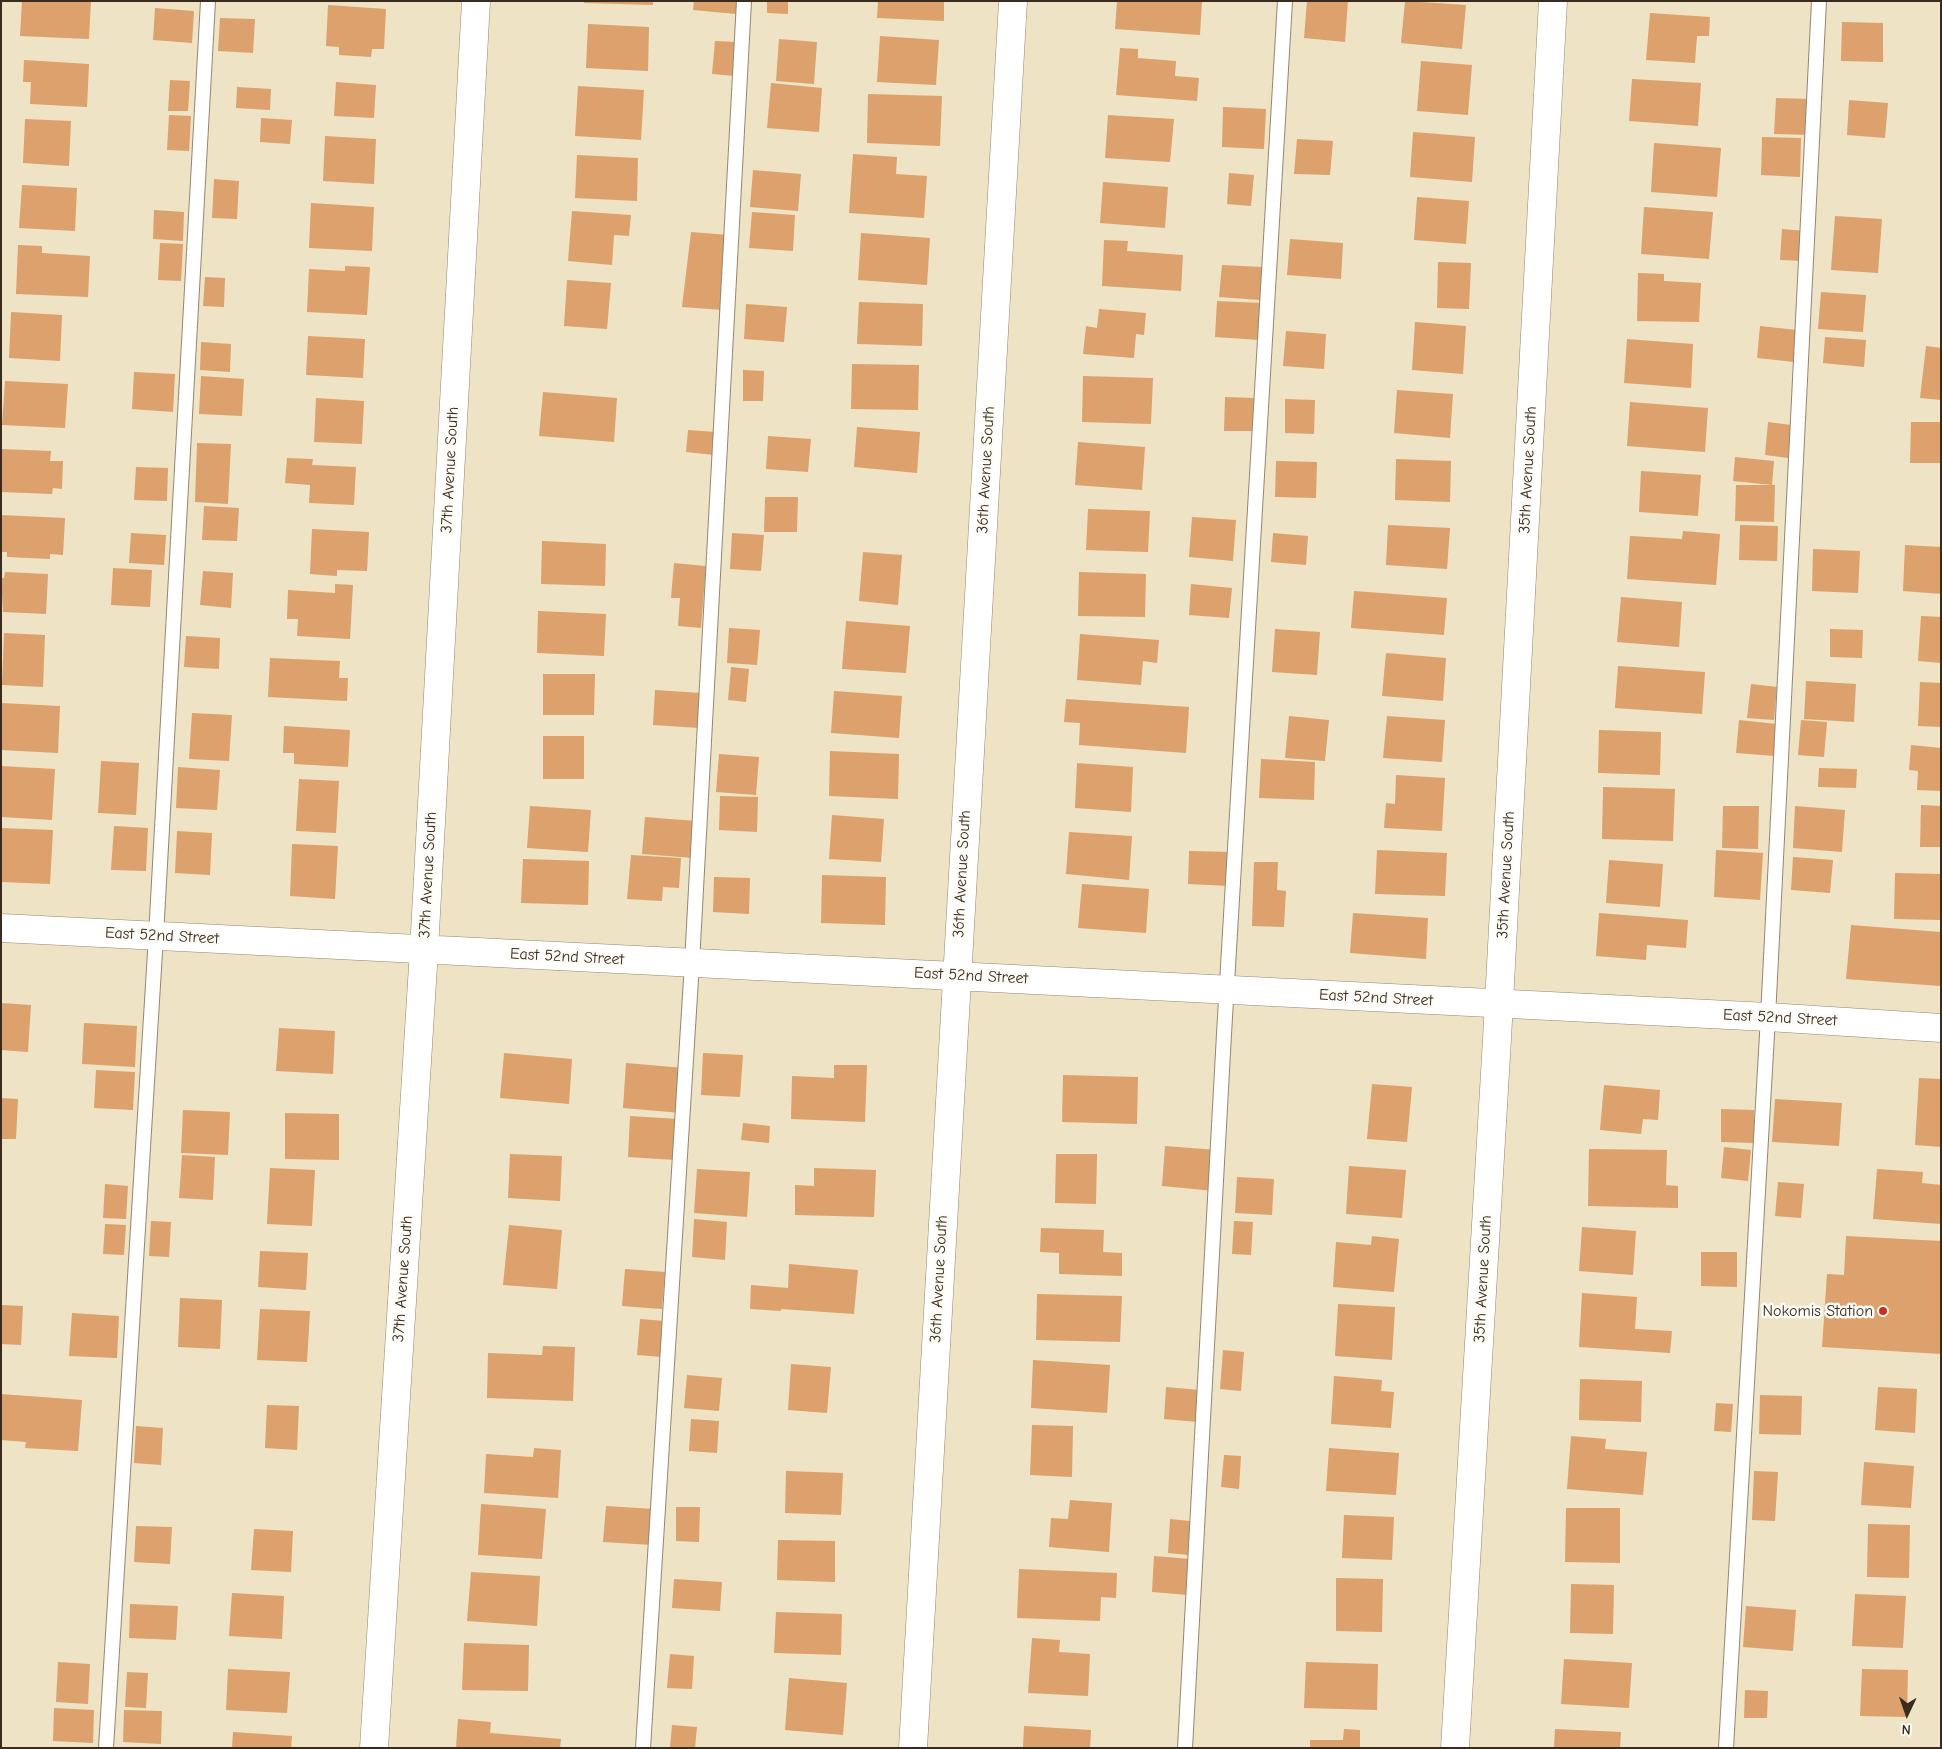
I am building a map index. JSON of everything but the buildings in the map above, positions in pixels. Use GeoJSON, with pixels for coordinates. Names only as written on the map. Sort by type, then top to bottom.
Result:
{"type":"FeatureCollection","features":[{"type":"Feature","properties":{"kind":"street","name":"37th Avenue South"},"geometry":{"type":"LineString","coordinates":[[374,1748],[424,950],[476,1]]}},
{"type":"Feature","properties":{"kind":"street","name":"36th Avenue South"},"geometry":{"type":"LineString","coordinates":[[913,1748],[1013,1]]}},
{"type":"Feature","properties":{"kind":"street","name":"35th Avenue South"},"geometry":{"type":"LineString","coordinates":[[1455,1748],[1499,1004],[1553,1]]}},
{"type":"Feature","properties":{"kind":"street","name":"East 52nd Street"},"geometry":{"type":"LineString","coordinates":[[1,928],[1768,1017],[1941,1028]]}},
{"type":"Feature","properties":{"kind":"lane"},"geometry":{"type":"LineString","coordinates":[[106,1748],[156,936],[208,1]]}},
{"type":"Feature","properties":{"kind":"lane"},"geometry":{"type":"LineString","coordinates":[[644,1748],[692,963],[744,1]]}},
{"type":"Feature","properties":{"kind":"lane"},"geometry":{"type":"LineString","coordinates":[[1185,1748],[1285,1]]}},
{"type":"Feature","properties":{"kind":"lane"},"geometry":{"type":"LineString","coordinates":[[1726,1748],[1768,1017],[1819,1]]}},
{"type":"Feature","properties":{"kind":"place","name":"Nokomis Station"},"geometry":{"type":"Point","coordinates":[1883,1311]}}]}
